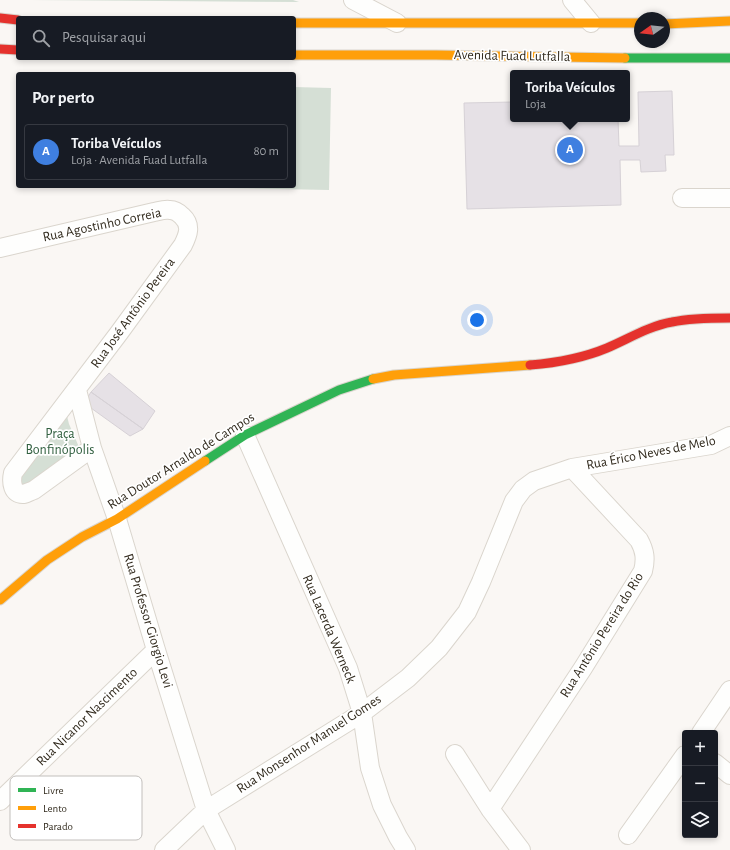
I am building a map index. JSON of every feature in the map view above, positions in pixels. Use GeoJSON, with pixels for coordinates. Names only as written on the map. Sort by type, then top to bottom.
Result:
{"type":"FeatureCollection","features":[{"type":"Feature","properties":{"kind":"main road"},"geometry":{"type":"LineString","coordinates":[[0,18],[16,20]]}},
{"type":"Feature","properties":{"kind":"main road"},"geometry":{"type":"LineString","coordinates":[[670,24],[730,21]]}},
{"type":"Feature","properties":{"kind":"main road"},"geometry":{"type":"LineString","coordinates":[[296,24],[634,24]]}},
{"type":"Feature","properties":{"kind":"main road"},"geometry":{"type":"LineString","coordinates":[[0,49],[16,50]]}},
{"type":"Feature","properties":{"kind":"main road","name":"Avenida Fuad Lutfalla"},"geometry":{"type":"LineString","coordinates":[[296,55],[436,55],[671,59],[730,58]]}},
{"type":"Feature","properties":{"kind":"main road","name":"Rua Doutor Arnaldo de Campos"},"geometry":{"type":"LineString","coordinates":[[0,600],[47,560],[82,537],[117,519],[245,436],[339,390],[367,380],[394,375],[539,364],[576,358],[606,349],[642,332],[671,322],[706,318],[730,318]]}},
{"type":"Feature","properties":{"kind":"street"},"geometry":{"type":"LineString","coordinates":[[353,0],[397,23]]}},
{"type":"Feature","properties":{"kind":"street"},"geometry":{"type":"LineString","coordinates":[[572,0],[591,23]]}},
{"type":"Feature","properties":{"kind":"street"},"geometry":{"type":"LineString","coordinates":[[682,198],[730,198]]}},
{"type":"Feature","properties":{"kind":"street","name":"Rua Agostinho Correia"},"geometry":{"type":"LineString","coordinates":[[0,248],[154,212],[170,210],[179,213],[185,219],[189,227],[188,236]]}},
{"type":"Feature","properties":{"kind":"street","name":"Rua José Antônio Pereira"},"geometry":{"type":"LineString","coordinates":[[76,390],[152,288],[188,236]]}},
{"type":"Feature","properties":{"kind":"street"},"geometry":{"type":"LineString","coordinates":[[76,390],[13,474],[11,481],[13,488],[24,494],[34,490],[92,448]]}},
{"type":"Feature","properties":{"kind":"street","name":"Rua Professor Giorgio Levi"},"geometry":{"type":"LineString","coordinates":[[76,390],[92,448],[117,519],[206,810],[226,850]]}},
{"type":"Feature","properties":{"kind":"street","name":"Rua Lacerda Werneck"},"geometry":{"type":"LineString","coordinates":[[245,436],[348,668],[362,713],[370,768],[382,805],[406,850]]}},
{"type":"Feature","properties":{"kind":"street","name":"Rua Érico Neves de Melo"},"geometry":{"type":"LineString","coordinates":[[572,468],[711,445],[730,436]]}},
{"type":"Feature","properties":{"kind":"street","name":"Rua Monsenhor Manuel Gomes"},"geometry":{"type":"LineString","coordinates":[[164,850],[206,810],[362,713],[408,678],[439,648],[466,612],[481,582],[514,501],[523,489],[534,481],[572,468]]}},
{"type":"Feature","properties":{"kind":"street","name":"Rua Antônio Pereira do Rio"},"geometry":{"type":"LineString","coordinates":[[490,809],[583,668],[643,571],[645,561],[644,550],[639,540],[572,468]]}},
{"type":"Feature","properties":{"kind":"street","name":"Rua Nicanor Nascimento"},"geometry":{"type":"LineString","coordinates":[[26,776],[156,650]]}},
{"type":"Feature","properties":{"kind":"street"},"geometry":{"type":"LineString","coordinates":[[703,730],[730,690]]}},
{"type":"Feature","properties":{"kind":"street"},"geometry":{"type":"LineString","coordinates":[[455,754],[490,809],[521,850]]}},
{"type":"Feature","properties":{"kind":"street"},"geometry":{"type":"LineString","coordinates":[[628,835],[682,760]]}},
{"type":"Feature","properties":{"kind":"street"},"geometry":{"type":"LineString","coordinates":[[718,765],[730,775]]}},
{"type":"Feature","properties":{"kind":"street","name":"Rua Nicanor Nascimento"},"geometry":{"type":"LineString","coordinates":[[0,801],[10,791]]}},
{"type":"Feature","properties":{"kind":"green space"},"geometry":{"type":"Polygon","coordinates":[[[31,0],[293,0],[299,2],[31,0]]]}},
{"type":"Feature","properties":{"kind":"green space"},"geometry":{"type":"Polygon","coordinates":[[[296,87],[331,88],[329,190],[226,188],[296,188],[296,87]]]}},
{"type":"Feature","properties":{"kind":"green space","name":"Praça Bonfinópolis"},"geometry":{"type":"Polygon","coordinates":[[[66,412],[69,424],[79,447],[39,484],[25,489],[18,484],[21,464],[66,412]]]}},
{"type":"Feature","properties":{"kind":"building"},"geometry":{"type":"Polygon","coordinates":[[[672,91],[674,155],[665,155],[666,171],[641,172],[640,160],[620,160],[621,205],[467,209],[464,103],[510,102],[510,122],[618,122],[619,146],[639,146],[638,92],[672,91]]]}},
{"type":"Feature","properties":{"kind":"building"},"geometry":{"type":"Polygon","coordinates":[[[109,373],[155,411],[143,429],[91,392],[109,373]]]}},
{"type":"Feature","properties":{"kind":"building"},"geometry":{"type":"Polygon","coordinates":[[[91,392],[143,429],[130,436],[84,403],[91,392]]]}},
{"type":"Feature","properties":{"kind":"traffic: fast"},"geometry":{"type":"LineString","coordinates":[[625,58],[730,58]]}},
{"type":"Feature","properties":{"kind":"traffic: fast"},"geometry":{"type":"LineString","coordinates":[[205,461],[245,435],[339,390],[373,379]]}},
{"type":"Feature","properties":{"kind":"traffic: slow"},"geometry":{"type":"LineString","coordinates":[[670,24],[730,21]]}},
{"type":"Feature","properties":{"kind":"traffic: slow"},"geometry":{"type":"LineString","coordinates":[[296,23],[634,23]]}},
{"type":"Feature","properties":{"kind":"traffic: slow"},"geometry":{"type":"LineString","coordinates":[[296,55],[436,55],[625,58]]}},
{"type":"Feature","properties":{"kind":"traffic: slow"},"geometry":{"type":"LineString","coordinates":[[373,379],[394,375],[530,365]]}},
{"type":"Feature","properties":{"kind":"traffic: slow"},"geometry":{"type":"LineString","coordinates":[[0,600],[47,560],[82,537],[117,519],[205,461]]}},
{"type":"Feature","properties":{"kind":"traffic: jam"},"geometry":{"type":"LineString","coordinates":[[0,18],[16,20]]}},
{"type":"Feature","properties":{"kind":"traffic: jam"},"geometry":{"type":"LineString","coordinates":[[0,49],[16,50]]}},
{"type":"Feature","properties":{"kind":"traffic: jam"},"geometry":{"type":"LineString","coordinates":[[530,365],[588,355],[663,324],[694,319],[730,318]]}},
{"type":"Feature","properties":{"kind":"place","name":"Toriba Veículos"},"geometry":{"type":"Point","coordinates":[570,150]}}]}
